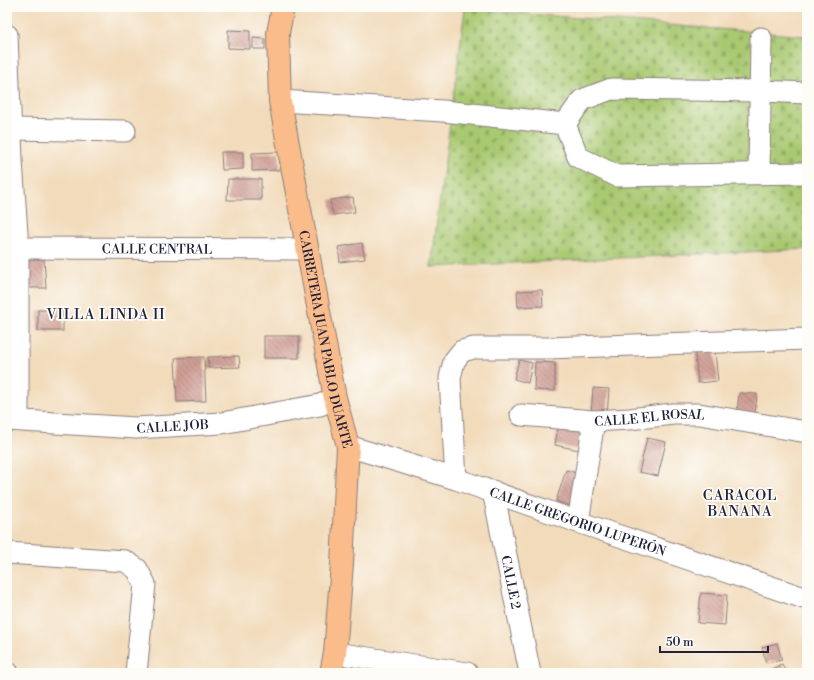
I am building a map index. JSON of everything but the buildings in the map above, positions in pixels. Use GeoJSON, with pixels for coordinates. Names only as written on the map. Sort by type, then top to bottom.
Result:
{"type":"FeatureCollection","features":[{"type":"Feature","properties":{"kind":"main road","name":"CARRETERA JUAN PABLO DUARTE"},"geometry":{"type":"LineString","coordinates":[[283,7],[278,33],[280,101],[335,398],[348,446],[342,564],[333,663]]}},
{"type":"Feature","properties":{"kind":"street"},"geometry":{"type":"LineString","coordinates":[[7,35],[11,129],[10,161],[13,248],[13,420]]}},
{"type":"Feature","properties":{"kind":"street"},"geometry":{"type":"LineString","coordinates":[[759,173],[761,38]]}},
{"type":"Feature","properties":{"kind":"street"},"geometry":{"type":"LineString","coordinates":[[565,124],[582,100],[611,89],[807,93]]}},
{"type":"Feature","properties":{"kind":"street"},"geometry":{"type":"LineString","coordinates":[[280,101],[443,111],[565,124]]}},
{"type":"Feature","properties":{"kind":"street"},"geometry":{"type":"LineString","coordinates":[[565,124],[578,157],[617,176],[807,173]]}},
{"type":"Feature","properties":{"kind":"street"},"geometry":{"type":"LineString","coordinates":[[11,129],[125,131]]}},
{"type":"Feature","properties":{"kind":"street","name":"CALLE CENTRAL"},"geometry":{"type":"LineString","coordinates":[[13,248],[308,249]]}},
{"type":"Feature","properties":{"kind":"street"},"geometry":{"type":"LineString","coordinates":[[456,479],[450,378],[454,361],[462,351],[474,348],[547,348],[807,339]]}},
{"type":"Feature","properties":{"kind":"street","name":"CALLE JOB"},"geometry":{"type":"LineString","coordinates":[[13,420],[136,428],[222,423],[320,405],[335,398]]}},
{"type":"Feature","properties":{"kind":"street","name":"CALLE EL ROSAL"},"geometry":{"type":"LineString","coordinates":[[578,522],[594,421],[673,414],[699,414],[807,432]]}},
{"type":"Feature","properties":{"kind":"street"},"geometry":{"type":"LineString","coordinates":[[520,415],[594,421]]}},
{"type":"Feature","properties":{"kind":"street","name":"CALLE GREGORIO LUPERÓN"},"geometry":{"type":"LineString","coordinates":[[348,446],[493,491],[578,522],[807,599]]}},
{"type":"Feature","properties":{"kind":"street","name":"CALLE 2"},"geometry":{"type":"LineString","coordinates":[[493,491],[530,673]]}},
{"type":"Feature","properties":{"kind":"street"},"geometry":{"type":"LineString","coordinates":[[7,553],[125,562],[137,569],[145,584],[136,673]]}},
{"type":"Feature","properties":{"kind":"street"},"geometry":{"type":"LineString","coordinates":[[333,663],[466,673]]}},
{"type":"Feature","properties":{"kind":"green space"},"geometry":{"type":"Polygon","coordinates":[[[465,9],[807,36],[807,249],[431,267],[465,9]]]}},
{"type":"Feature","properties":{"kind":"district","name":"VILLA LINDA II"},"geometry":{"type":"Point","coordinates":[106,314]}},
{"type":"Feature","properties":{"kind":"district","name":"CARACOL BANANA"},"geometry":{"type":"Point","coordinates":[740,504]}}]}
